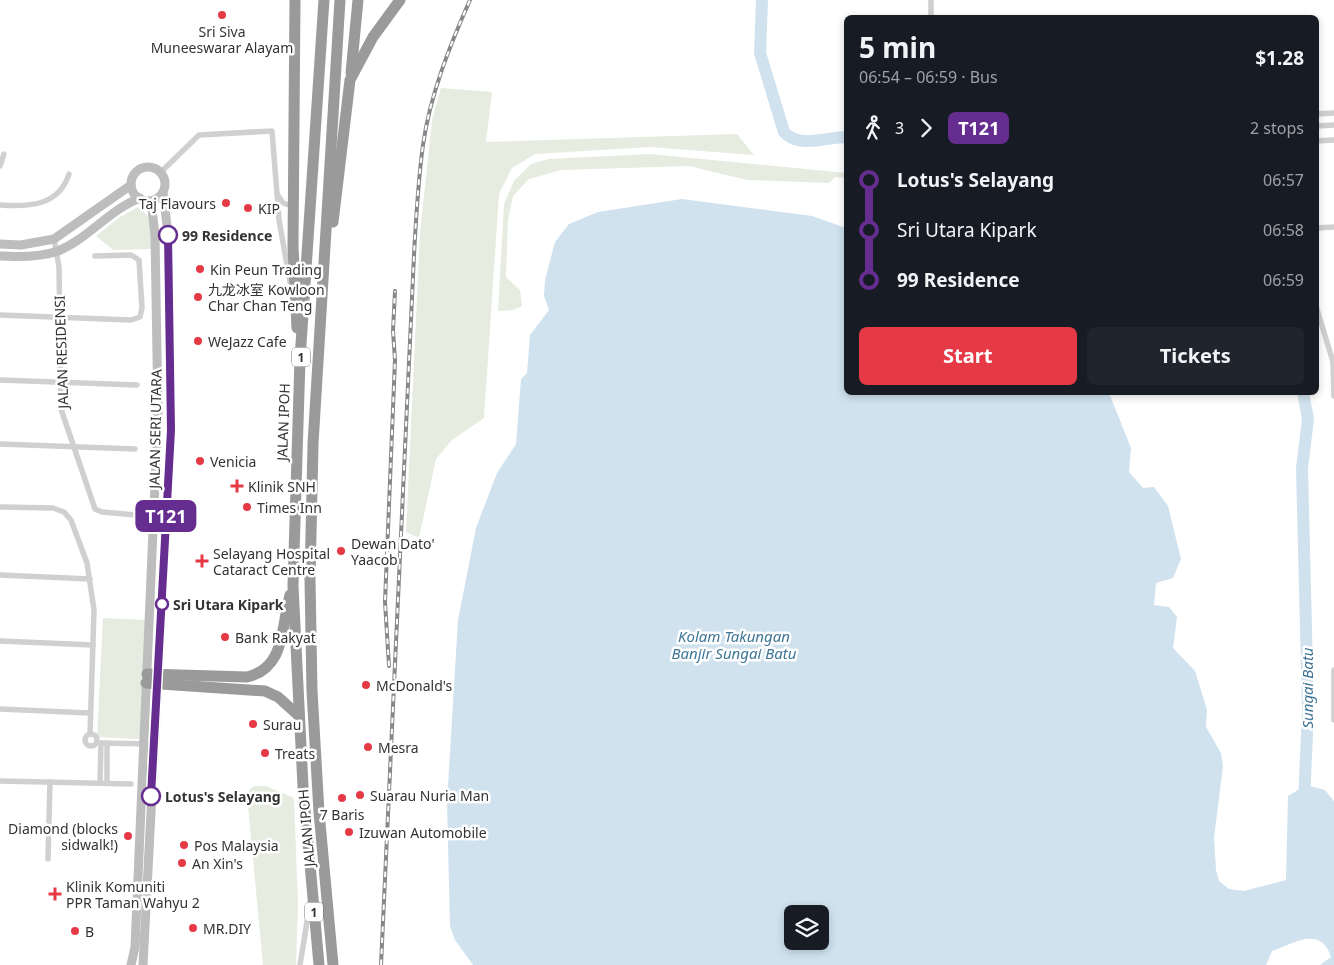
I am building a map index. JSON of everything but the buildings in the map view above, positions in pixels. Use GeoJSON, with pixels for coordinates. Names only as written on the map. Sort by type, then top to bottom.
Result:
{"type":"FeatureCollection","features":[{"type":"Feature","properties":{"kind":"highway","name":"JALAN IPOH"},"geometry":{"type":"LineString","coordinates":[[319,965],[298,715],[293,586],[300,359],[324,0]]}},
{"type":"Feature","properties":{"kind":"highway","name":"JALAN IPOH"},"geometry":{"type":"LineString","coordinates":[[333,965],[319,812],[311,648],[311,493],[340,0]]}},
{"type":"Feature","properties":{"kind":"highway"},"geometry":{"type":"LineString","coordinates":[[318,359],[358,0]]}},
{"type":"Feature","properties":{"kind":"highway"},"geometry":{"type":"LineString","coordinates":[[350,80],[373,37],[400,0]]}},
{"type":"Feature","properties":{"kind":"highway"},"geometry":{"type":"LineString","coordinates":[[296,1],[295,311],[300,359]]}},
{"type":"Feature","properties":{"kind":"highway"},"geometry":{"type":"LineString","coordinates":[[152,679],[247,677],[259,674],[267,668],[280,645],[285,613],[293,586]]}},
{"type":"Feature","properties":{"kind":"highway"},"geometry":{"type":"LineString","coordinates":[[152,679],[265,691],[278,697],[298,715]]}},
{"type":"Feature","properties":{"kind":"street"},"geometry":{"type":"LineString","coordinates":[[931,0],[931,15]]}},
{"type":"Feature","properties":{"kind":"street"},"geometry":{"type":"LineString","coordinates":[[1319,114],[1334,113]]}},
{"type":"Feature","properties":{"kind":"street"},"geometry":{"type":"LineString","coordinates":[[1319,126],[1334,125]]}},
{"type":"Feature","properties":{"kind":"street"},"geometry":{"type":"LineString","coordinates":[[161,172],[199,135],[272,131],[279,220],[295,311]]}},
{"type":"Feature","properties":{"kind":"street"},"geometry":{"type":"LineString","coordinates":[[1319,141],[1334,140]]}},
{"type":"Feature","properties":{"kind":"street"},"geometry":{"type":"LineString","coordinates":[[0,166],[4,154]]}},
{"type":"Feature","properties":{"kind":"street"},"geometry":{"type":"LineString","coordinates":[[0,256],[15,257],[57,251],[82,237],[111,213],[144,199],[159,197],[163,192],[165,182],[161,172],[153,167],[143,168],[134,174],[131,185],[132,190],[144,199]]}},
{"type":"Feature","properties":{"kind":"street"},"geometry":{"type":"LineString","coordinates":[[0,206],[34,205],[52,198],[61,191],[69,174]]}},
{"type":"Feature","properties":{"kind":"street"},"geometry":{"type":"LineString","coordinates":[[0,244],[21,245],[54,239],[131,185]]}},
{"type":"Feature","properties":{"kind":"street","name":"JALAN SERI UTARA"},"geometry":{"type":"LineString","coordinates":[[131,965],[135,947],[143,744],[152,679],[171,430],[168,234],[163,192]]}},
{"type":"Feature","properties":{"kind":"street"},"geometry":{"type":"LineString","coordinates":[[277,194],[283,203],[289,205],[294,201]]}},
{"type":"Feature","properties":{"kind":"street","name":"JALAN SERI UTARA"},"geometry":{"type":"LineString","coordinates":[[143,965],[154,744],[152,679],[158,415],[154,215],[144,199]]}},
{"type":"Feature","properties":{"kind":"street"},"geometry":{"type":"LineString","coordinates":[[1319,228],[1334,226]]}},
{"type":"Feature","properties":{"kind":"street","name":"JALAN RESIDENSI"},"geometry":{"type":"LineString","coordinates":[[54,239],[57,251],[61,409],[98,511],[136,515]]}},
{"type":"Feature","properties":{"kind":"street"},"geometry":{"type":"LineString","coordinates":[[0,315],[131,320],[140,317],[142,308],[139,260],[131,255],[95,256]]}},
{"type":"Feature","properties":{"kind":"street"},"geometry":{"type":"LineString","coordinates":[[1319,316],[1333,362],[1334,396]]}},
{"type":"Feature","properties":{"kind":"street"},"geometry":{"type":"LineString","coordinates":[[0,380],[137,384]]}},
{"type":"Feature","properties":{"kind":"street"},"geometry":{"type":"LineString","coordinates":[[0,444],[135,449]]}},
{"type":"Feature","properties":{"kind":"street"},"geometry":{"type":"LineString","coordinates":[[0,507],[53,508],[64,512],[70,520],[84,556],[90,579],[94,610],[90,734],[86,738],[87,744],[92,746],[102,743],[154,744]]}},
{"type":"Feature","properties":{"kind":"street"},"geometry":{"type":"LineString","coordinates":[[0,576],[90,579]]}},
{"type":"Feature","properties":{"kind":"street"},"geometry":{"type":"LineString","coordinates":[[0,642],[93,645]]}},
{"type":"Feature","properties":{"kind":"street"},"geometry":{"type":"LineString","coordinates":[[1333,720],[1334,670]]}},
{"type":"Feature","properties":{"kind":"street"},"geometry":{"type":"LineString","coordinates":[[0,709],[90,713]]}},
{"type":"Feature","properties":{"kind":"street"},"geometry":{"type":"LineString","coordinates":[[90,734],[97,737],[102,743],[103,783]]}},
{"type":"Feature","properties":{"kind":"street"},"geometry":{"type":"LineString","coordinates":[[0,781],[131,784]]}},
{"type":"Feature","properties":{"kind":"street"},"geometry":{"type":"LineString","coordinates":[[48,859],[50,782]]}},
{"type":"Feature","properties":{"kind":"street"},"geometry":{"type":"LineString","coordinates":[[300,965],[312,888]]}},
{"type":"Feature","properties":{"kind":"shaded area"},"geometry":{"type":"Polygon","coordinates":[[[441,88],[492,92],[486,142],[737,134],[754,155],[650,147],[535,154],[512,168],[499,194],[484,418],[452,440],[436,459],[419,538],[406,532],[420,233],[432,120],[441,88]]]}},
{"type":"Feature","properties":{"kind":"shaded area"},"geometry":{"type":"Polygon","coordinates":[[[650,154],[844,173],[844,178],[835,177],[829,183],[747,180],[689,166],[561,170],[529,179],[513,196],[508,220],[506,277],[520,290],[522,306],[513,310],[498,311],[504,204],[514,181],[531,164],[548,159],[650,154]]]}},
{"type":"Feature","properties":{"kind":"shaded area"},"geometry":{"type":"Polygon","coordinates":[[[138,207],[152,220],[152,249],[113,250],[96,236],[120,217],[138,207]]]}},
{"type":"Feature","properties":{"kind":"shaded area"},"geometry":{"type":"Polygon","coordinates":[[[103,618],[146,620],[140,739],[97,737],[103,618]]]}},
{"type":"Feature","properties":{"kind":"shaded area"},"geometry":{"type":"Polygon","coordinates":[[[254,786],[266,786],[294,798],[298,904],[296,965],[263,965],[248,806],[249,790],[254,786]]]}},
{"type":"Feature","properties":{"kind":"water","name":"Kolam Takungan Banjir Sungai Batu"},"geometry":{"type":"Polygon","coordinates":[[[682,199],[812,216],[844,227],[844,395],[1110,395],[1131,448],[1129,472],[1143,488],[1154,487],[1168,506],[1181,559],[1173,578],[1156,583],[1154,605],[1169,607],[1177,617],[1173,648],[1195,671],[1207,710],[1206,727],[1221,753],[1223,766],[1214,838],[1216,870],[1219,881],[1229,889],[1244,891],[1286,880],[1288,796],[1306,785],[1325,790],[1334,801],[1334,965],[1320,965],[1331,957],[1326,947],[1321,941],[1306,939],[1272,951],[1266,965],[473,965],[455,940],[450,926],[447,802],[458,620],[476,528],[497,473],[516,444],[521,379],[527,373],[530,335],[549,310],[544,296],[545,280],[555,242],[569,224],[598,212],[682,199]]]}},
{"type":"Feature","properties":{"kind":"waterway","name":"Sungai Batu"},"geometry":{"type":"LineString","coordinates":[[762,0],[760,53],[784,132],[790,137],[805,141],[844,137]]}},
{"type":"Feature","properties":{"kind":"waterway","name":"Sungai Batu"},"geometry":{"type":"LineString","coordinates":[[1304,395],[1308,419],[1302,468],[1308,711],[1304,802]]}},
{"type":"Feature","properties":{"kind":"railway"},"geometry":{"type":"LineString","coordinates":[[381,965],[418,186],[430,108],[448,52],[470,0]]}},
{"type":"Feature","properties":{"kind":"railway"},"geometry":{"type":"LineString","coordinates":[[389,666],[385,602],[395,360],[393,331],[395,291]]}},
{"type":"Feature","properties":{"kind":"bus line","name":"T121"},"geometry":{"type":"LineString","coordinates":[[151,796],[171,430],[168,235]]}},
{"type":"Feature","properties":{"kind":"place","name":"Sri Siva Muneeswarar Alayam"},"geometry":{"type":"Point","coordinates":[222,15]}},
{"type":"Feature","properties":{"kind":"place","name":"Taj Flavours"},"geometry":{"type":"Point","coordinates":[226,203]}},
{"type":"Feature","properties":{"kind":"place","name":"KIP"},"geometry":{"type":"Point","coordinates":[248,208]}},
{"type":"Feature","properties":{"kind":"place","name":"99 Residence"},"geometry":{"type":"Point","coordinates":[168,235]}},
{"type":"Feature","properties":{"kind":"place","name":"Kin Peun Trading"},"geometry":{"type":"Point","coordinates":[200,269]}},
{"type":"Feature","properties":{"kind":"place","name":"九龙冰室 Kowloon Char Chan Teng"},"geometry":{"type":"Point","coordinates":[198,297]}},
{"type":"Feature","properties":{"kind":"place","name":"WeJazz Cafe"},"geometry":{"type":"Point","coordinates":[198,341]}},
{"type":"Feature","properties":{"kind":"place","name":"Venicia"},"geometry":{"type":"Point","coordinates":[200,461]}},
{"type":"Feature","properties":{"kind":"place","name":"Klinik SNH"},"geometry":{"type":"Point","coordinates":[237,486]}},
{"type":"Feature","properties":{"kind":"place","name":"Times Inn"},"geometry":{"type":"Point","coordinates":[247,507]}},
{"type":"Feature","properties":{"kind":"place","name":"Dewan Dato' Yaacob"},"geometry":{"type":"Point","coordinates":[341,551]}},
{"type":"Feature","properties":{"kind":"place","name":"Selayang Hospital Cataract Centre"},"geometry":{"type":"Point","coordinates":[202,561]}},
{"type":"Feature","properties":{"kind":"place","name":"Sri Utara Kipark"},"geometry":{"type":"Point","coordinates":[162,604]}},
{"type":"Feature","properties":{"kind":"place","name":"Bank Rakyat"},"geometry":{"type":"Point","coordinates":[225,637]}},
{"type":"Feature","properties":{"kind":"place","name":"McDonald's"},"geometry":{"type":"Point","coordinates":[366,685]}},
{"type":"Feature","properties":{"kind":"place","name":"Surau"},"geometry":{"type":"Point","coordinates":[253,724]}},
{"type":"Feature","properties":{"kind":"place","name":"Mesra"},"geometry":{"type":"Point","coordinates":[368,747]}},
{"type":"Feature","properties":{"kind":"place","name":"Treats"},"geometry":{"type":"Point","coordinates":[265,753]}},
{"type":"Feature","properties":{"kind":"place","name":"Suarau Nuria Man"},"geometry":{"type":"Point","coordinates":[360,795]}},
{"type":"Feature","properties":{"kind":"place","name":"Lotus's Selayang"},"geometry":{"type":"Point","coordinates":[151,796]}},
{"type":"Feature","properties":{"kind":"place","name":"7 Baris"},"geometry":{"type":"Point","coordinates":[342,798]}},
{"type":"Feature","properties":{"kind":"place","name":"Izuwan Automobile"},"geometry":{"type":"Point","coordinates":[349,832]}},
{"type":"Feature","properties":{"kind":"place","name":"Diamond (blocks sidwalk!)"},"geometry":{"type":"Point","coordinates":[128,836]}},
{"type":"Feature","properties":{"kind":"place","name":"Pos Malaysia"},"geometry":{"type":"Point","coordinates":[184,845]}},
{"type":"Feature","properties":{"kind":"place","name":"An Xin's"},"geometry":{"type":"Point","coordinates":[182,863]}},
{"type":"Feature","properties":{"kind":"place","name":"Klinik Komuniti PPR Taman Wahyu 2"},"geometry":{"type":"Point","coordinates":[55,894]}},
{"type":"Feature","properties":{"kind":"place","name":"MR.DIY"},"geometry":{"type":"Point","coordinates":[193,928]}},
{"type":"Feature","properties":{"kind":"place","name":"B"},"geometry":{"type":"Point","coordinates":[75,931]}}]}
